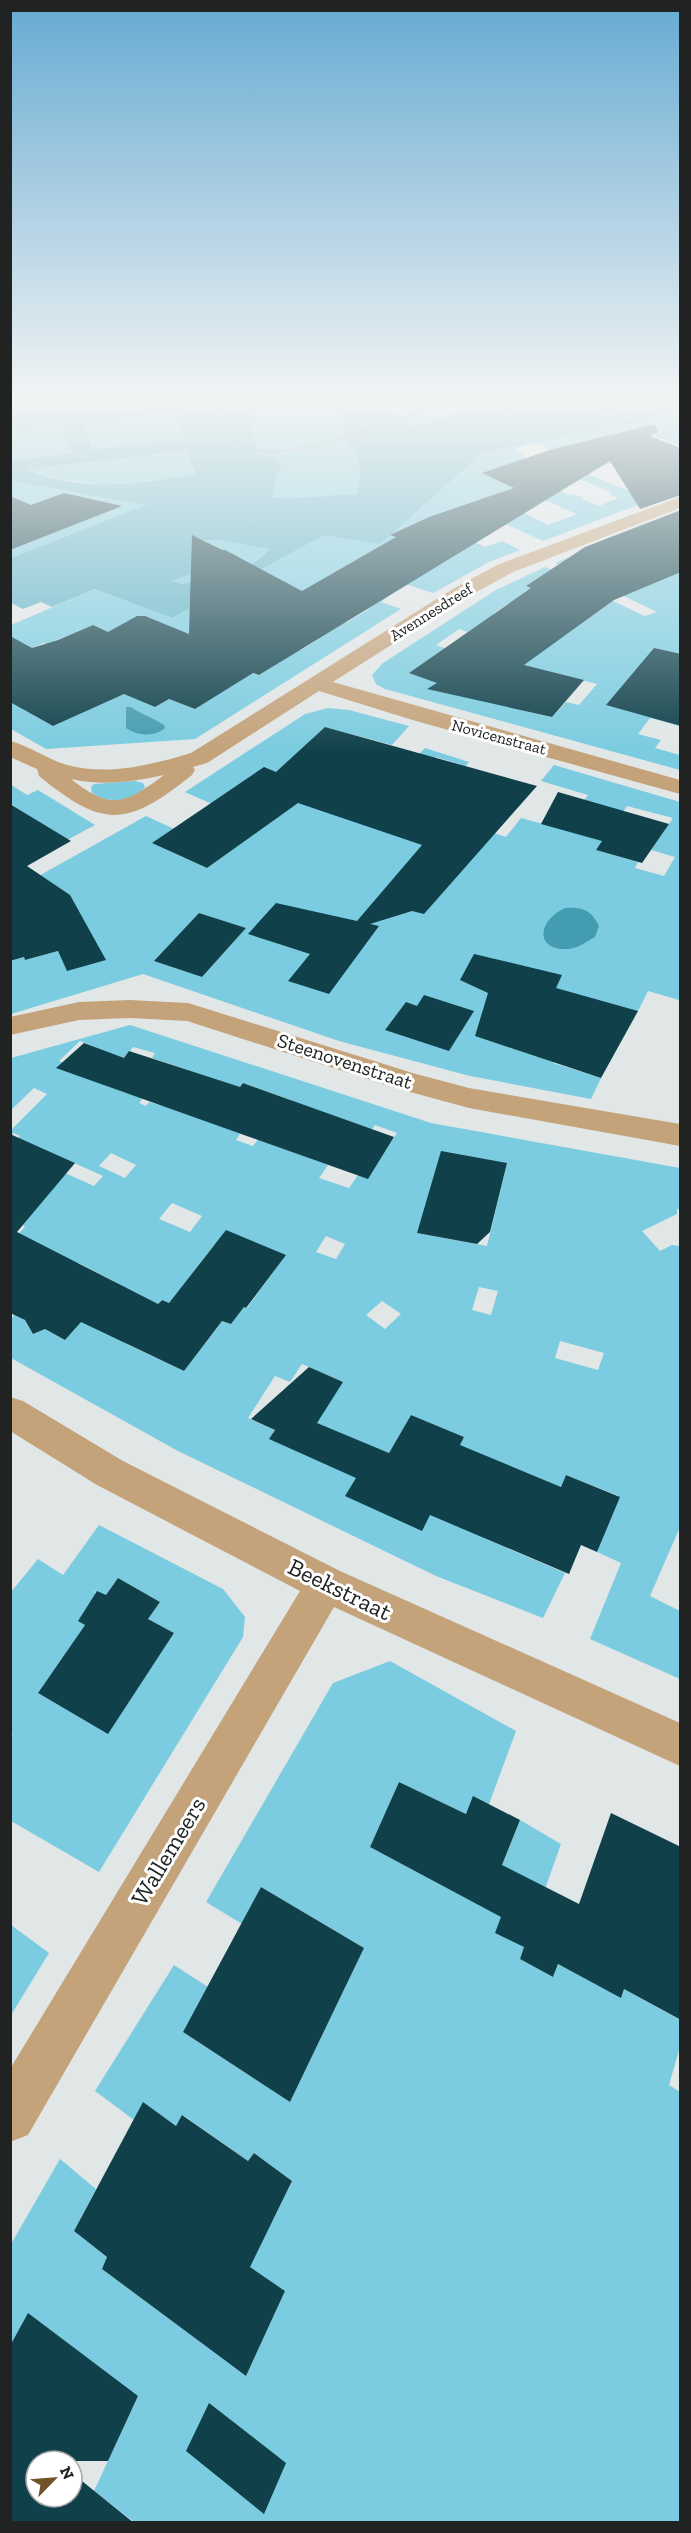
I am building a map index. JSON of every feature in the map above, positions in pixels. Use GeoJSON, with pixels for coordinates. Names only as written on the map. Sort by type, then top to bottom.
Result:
{"type":"FeatureCollection","features":[{"type":"Feature","properties":{"kind":"street","name":"Avennesdreef"},"geometry":{"type":"LineString","coordinates":[[10,748],[38,764],[98,807],[131,804],[154,793],[200,758],[458,594],[506,568],[643,516]]}},
{"type":"Feature","properties":{"kind":"street","name":"Novicenstraat"},"geometry":{"type":"LineString","coordinates":[[318,684],[424,717],[681,787]]}},
{"type":"Feature","properties":{"kind":"street","name":"Steenovenstraat"},"geometry":{"type":"LineString","coordinates":[[10,1026],[79,1011],[130,1008],[188,1012],[409,1082],[469,1098],[681,1136]]}},
{"type":"Feature","properties":{"kind":"street","name":"Beekstraat"},"geometry":{"type":"LineString","coordinates":[[10,1412],[110,1473],[326,1584],[681,1745]]}},
{"type":"Feature","properties":{"kind":"street","name":"Wallemeers"},"geometry":{"type":"LineString","coordinates":[[10,2117],[326,1584]]}},
{"type":"Feature","properties":{"kind":"shaded area"},"geometry":{"type":"Polygon","coordinates":[[[11,516],[119,516],[11,558],[11,516]]]}},
{"type":"Feature","properties":{"kind":"shaded area"},"geometry":{"type":"Polygon","coordinates":[[[117,516],[411,516],[380,544],[324,535],[172,618],[95,589],[52,607],[41,602],[23,609],[11,603],[11,558],[117,516]],[[202,540],[238,556],[172,581],[182,584],[229,573],[261,558],[269,549],[217,540],[202,540]]]}},
{"type":"Feature","properties":{"kind":"shaded area"},"geometry":{"type":"Polygon","coordinates":[[[228,516],[531,516],[548,525],[571,516],[608,516],[543,541],[495,519],[456,533],[485,547],[502,541],[520,550],[489,562],[433,593],[399,582],[404,579],[352,562],[342,568],[352,571],[341,578],[356,584],[363,582],[391,594],[381,602],[401,609],[195,739],[46,749],[11,729],[10,695],[108,651],[100,647],[87,652],[79,648],[110,634],[93,625],[47,644],[32,648],[23,643],[11,648],[11,625],[95,589],[172,618],[323,535],[228,516]],[[428,544],[401,557],[426,567],[453,554],[428,544]],[[308,591],[301,595],[310,598],[297,606],[346,623],[369,609],[320,592],[316,594],[308,591]],[[270,618],[258,624],[252,622],[239,630],[301,650],[319,639],[295,629],[297,627],[270,618]],[[214,643],[186,660],[236,679],[248,672],[259,675],[274,666],[214,643]],[[82,675],[51,689],[58,693],[24,710],[53,726],[82,713],[77,709],[98,699],[85,691],[97,685],[82,675]],[[166,677],[134,697],[155,707],[169,699],[195,709],[215,696],[166,677]]]}},
{"type":"Feature","properties":{"kind":"shaded area"},"geometry":{"type":"Polygon","coordinates":[[[201,539],[269,549],[251,564],[229,573],[182,584],[171,581],[237,556],[201,539]]]}},
{"type":"Feature","properties":{"kind":"shaded area"},"geometry":{"type":"Polygon","coordinates":[[[567,558],[594,565],[680,567],[680,726],[650,718],[638,734],[661,740],[655,748],[680,755],[680,770],[385,689],[376,684],[372,675],[383,663],[496,590],[545,567],[576,581],[530,587],[552,598],[613,601],[645,616],[657,612],[555,563],[567,558]],[[507,604],[493,614],[501,617],[551,617],[507,604]],[[459,629],[436,645],[486,662],[516,649],[459,629]],[[543,670],[529,712],[552,717],[566,702],[579,705],[597,684],[543,670]]]}},
{"type":"Feature","properties":{"kind":"shaded area"},"geometry":{"type":"Polygon","coordinates":[[[126,707],[131,707],[156,720],[165,728],[151,734],[130,731],[126,728],[126,707]]]}},
{"type":"Feature","properties":{"kind":"shaded area"},"geometry":{"type":"Polygon","coordinates":[[[328,708],[349,710],[409,726],[392,745],[325,727],[309,742],[403,770],[425,748],[469,762],[463,769],[459,764],[436,757],[425,769],[494,833],[506,837],[521,818],[562,829],[588,795],[541,781],[554,765],[680,802],[680,997],[679,1000],[648,991],[638,1011],[553,1061],[553,1063],[601,1078],[591,1099],[470,1076],[339,1041],[143,974],[11,1014],[11,961],[24,957],[25,960],[58,951],[68,970],[105,960],[19,887],[146,816],[187,835],[165,849],[207,868],[263,827],[185,792],[305,714],[328,708]],[[627,806],[596,850],[638,862],[635,868],[664,876],[675,857],[651,850],[673,818],[627,806]],[[199,913],[158,962],[202,977],[246,928],[199,913]]]}},
{"type":"Feature","properties":{"kind":"shaded area"},"geometry":{"type":"Polygon","coordinates":[[[135,781],[143,783],[145,787],[127,799],[105,799],[92,793],[91,787],[94,784],[135,781]]]}},
{"type":"Feature","properties":{"kind":"shaded area"},"geometry":{"type":"Polygon","coordinates":[[[10,784],[27,795],[38,790],[95,825],[67,840],[11,804],[10,784]]]}},
{"type":"Feature","properties":{"kind":"shaded area"},"geometry":{"type":"Polygon","coordinates":[[[565,908],[582,909],[593,916],[599,926],[595,937],[580,946],[569,949],[550,945],[543,934],[545,927],[549,920],[565,908]]]}},
{"type":"Feature","properties":{"kind":"shaded area"},"geometry":{"type":"Polygon","coordinates":[[[130,1025],[431,1123],[680,1168],[680,1210],[677,1209],[677,1214],[642,1231],[660,1251],[672,1245],[680,1246],[680,1527],[650,1596],[680,1611],[680,1679],[590,1639],[621,1563],[597,1552],[619,1496],[566,1475],[561,1487],[517,1469],[486,1539],[565,1573],[543,1618],[436,1576],[178,1451],[11,1358],[11,1319],[14,1315],[25,1320],[33,1334],[45,1329],[65,1340],[115,1282],[79,1263],[67,1276],[11,1241],[25,1227],[23,1225],[28,1219],[11,1208],[16,1139],[20,1136],[14,1133],[11,1136],[11,1130],[47,1094],[34,1088],[11,1110],[11,1058],[130,1025]],[[80,1041],[59,1061],[76,1069],[97,1048],[80,1041]],[[133,1047],[102,1084],[126,1093],[129,1090],[145,1096],[139,1103],[146,1106],[149,1102],[160,1105],[187,1070],[152,1058],[155,1053],[133,1047]],[[243,1083],[212,1122],[241,1132],[236,1140],[253,1146],[259,1138],[263,1139],[291,1100],[243,1083]],[[375,1125],[372,1129],[305,1156],[328,1165],[319,1178],[349,1188],[358,1175],[368,1178],[397,1133],[375,1125]],[[39,1147],[29,1157],[94,1186],[103,1176],[39,1147]],[[111,1153],[99,1166],[125,1178],[136,1165],[111,1153]],[[507,1163],[417,1233],[487,1246],[507,1163]],[[172,1203],[159,1219],[190,1232],[202,1216],[172,1203]],[[326,1236],[316,1252],[336,1259],[345,1244],[326,1236]],[[214,1245],[169,1303],[161,1300],[126,1344],[184,1371],[222,1321],[231,1324],[244,1307],[247,1308],[274,1271],[214,1245]],[[479,1287],[472,1310],[491,1315],[498,1291],[479,1287]],[[382,1301],[366,1315],[385,1329],[401,1314],[382,1301]],[[560,1341],[555,1358],[598,1370],[604,1353],[560,1341]],[[302,1364],[290,1382],[275,1376],[248,1418],[275,1430],[269,1439],[343,1382],[302,1364]],[[411,1415],[389,1453],[373,1447],[346,1496],[444,1475],[464,1437],[411,1415]]]}},
{"type":"Feature","properties":{"kind":"shaded area"},"geometry":{"type":"Polygon","coordinates":[[[99,1525],[223,1589],[245,1617],[243,1637],[99,1872],[11,1821],[10,1739],[13,1735],[11,1734],[11,1592],[38,1559],[63,1575],[99,1525]],[[118,1578],[106,1595],[93,1591],[96,1593],[85,1625],[38,1693],[108,1733],[174,1633],[148,1619],[160,1602],[118,1578]]]}},
{"type":"Feature","properties":{"kind":"shaded area"},"geometry":{"type":"Polygon","coordinates":[[[390,1661],[516,1731],[489,1804],[466,1814],[399,1782],[370,1847],[485,1908],[520,1820],[561,1844],[520,1959],[553,1977],[558,1964],[621,1997],[624,1989],[680,2020],[680,2047],[669,2085],[680,2092],[680,2522],[134,2522],[94,2491],[138,2396],[11,2346],[11,2244],[60,2159],[96,2189],[74,2231],[107,2257],[102,2269],[246,2376],[285,2291],[240,2260],[273,2220],[292,2181],[254,2153],[248,2161],[183,2115],[176,2126],[143,2103],[134,2120],[95,2091],[174,1965],[208,1987],[183,2032],[290,2102],[364,1948],[261,1887],[242,1924],[206,1902],[333,1683],[390,1661]]]}},
{"type":"Feature","properties":{"kind":"shaded area"},"geometry":{"type":"Polygon","coordinates":[[[10,1926],[49,1953],[11,2015],[10,1926]]]}},
{"type":"Feature","properties":{"kind":"building"},"geometry":{"type":"Polygon","coordinates":[[[10,516],[96,516],[10,550],[10,516]]]}},
{"type":"Feature","properties":{"kind":"building"},"geometry":{"type":"Polygon","coordinates":[[[519,516],[259,675],[253,673],[195,709],[169,699],[155,707],[124,694],[53,726],[10,702],[10,636],[32,648],[93,625],[108,632],[137,616],[145,616],[189,634],[192,535],[302,591],[396,537],[390,535],[429,517],[519,516]]]}},
{"type":"Feature","properties":{"kind":"building"},"geometry":{"type":"Polygon","coordinates":[[[665,516],[681,516],[681,572],[614,600],[524,665],[584,680],[552,717],[427,689],[437,683],[409,673],[531,588],[526,586],[585,547],[665,516]]]}},
{"type":"Feature","properties":{"kind":"building"},"geometry":{"type":"Polygon","coordinates":[[[654,648],[681,654],[681,726],[606,705],[654,648]]]}},
{"type":"Feature","properties":{"kind":"building"},"geometry":{"type":"Polygon","coordinates":[[[325,727],[537,786],[424,914],[412,911],[370,924],[379,926],[329,994],[288,981],[310,954],[248,934],[276,903],[357,921],[422,845],[298,803],[207,868],[152,843],[264,767],[276,772],[325,727]]]}},
{"type":"Feature","properties":{"kind":"building"},"geometry":{"type":"Polygon","coordinates":[[[558,792],[669,824],[642,863],[596,850],[602,841],[541,824],[558,792]]]}},
{"type":"Feature","properties":{"kind":"building"},"geometry":{"type":"Polygon","coordinates":[[[10,804],[71,841],[27,866],[70,895],[106,960],[67,971],[58,951],[25,960],[24,957],[10,961],[10,804]]]}},
{"type":"Feature","properties":{"kind":"building"},"geometry":{"type":"Polygon","coordinates":[[[199,913],[246,928],[202,977],[154,961],[199,913]]]}},
{"type":"Feature","properties":{"kind":"building"},"geometry":{"type":"Polygon","coordinates":[[[474,954],[562,975],[556,988],[638,1011],[601,1078],[475,1036],[488,993],[460,980],[474,954]]]}},
{"type":"Feature","properties":{"kind":"building"},"geometry":{"type":"Polygon","coordinates":[[[424,995],[474,1011],[449,1051],[385,1030],[406,1002],[417,1006],[424,995]]]}},
{"type":"Feature","properties":{"kind":"building"},"geometry":{"type":"Polygon","coordinates":[[[84,1043],[124,1058],[129,1051],[240,1087],[243,1083],[394,1137],[368,1179],[56,1068],[84,1043]]]}},
{"type":"Feature","properties":{"kind":"building"},"geometry":{"type":"Polygon","coordinates":[[[10,1134],[75,1163],[17,1232],[158,1304],[162,1300],[169,1303],[226,1230],[286,1255],[246,1308],[244,1307],[231,1324],[222,1321],[184,1371],[81,1322],[65,1340],[45,1329],[33,1334],[25,1320],[10,1313],[10,1134]]]}},
{"type":"Feature","properties":{"kind":"building"},"geometry":{"type":"Polygon","coordinates":[[[441,1151],[507,1163],[490,1232],[477,1244],[417,1233],[441,1151]]]}},
{"type":"Feature","properties":{"kind":"building"},"geometry":{"type":"Polygon","coordinates":[[[309,1367],[343,1382],[317,1423],[389,1453],[411,1415],[464,1437],[460,1445],[561,1487],[566,1475],[620,1497],[597,1552],[581,1545],[569,1574],[430,1515],[422,1531],[345,1496],[356,1478],[269,1439],[275,1430],[251,1419],[309,1367]]]}},
{"type":"Feature","properties":{"kind":"building"},"geometry":{"type":"Polygon","coordinates":[[[118,1578],[160,1602],[148,1619],[174,1633],[108,1734],[38,1693],[85,1625],[78,1621],[97,1591],[106,1595],[118,1578]]]}},
{"type":"Feature","properties":{"kind":"building"},"geometry":{"type":"Polygon","coordinates":[[[399,1782],[466,1814],[473,1796],[520,1820],[502,1865],[579,1904],[611,1813],[681,1847],[681,2020],[624,1989],[621,1998],[558,1964],[553,1977],[520,1959],[524,1947],[495,1933],[501,1917],[370,1847],[399,1782]]]}},
{"type":"Feature","properties":{"kind":"building"},"geometry":{"type":"Polygon","coordinates":[[[261,1887],[364,1948],[290,2102],[183,2032],[261,1887]]]}},
{"type":"Feature","properties":{"kind":"building"},"geometry":{"type":"Polygon","coordinates":[[[143,2102],[176,2126],[182,2115],[248,2161],[254,2153],[292,2181],[250,2267],[285,2291],[246,2376],[102,2269],[107,2257],[74,2231],[143,2102]]]}},
{"type":"Feature","properties":{"kind":"building"},"geometry":{"type":"Polygon","coordinates":[[[28,2313],[138,2396],[108,2461],[84,2461],[84,2449],[24,2449],[24,2509],[84,2509],[84,2483],[134,2523],[10,2523],[10,2346],[28,2313]]]}},
{"type":"Feature","properties":{"kind":"building"},"geometry":{"type":"Polygon","coordinates":[[[209,2403],[286,2463],[264,2514],[186,2451],[209,2403]]]}}]}
